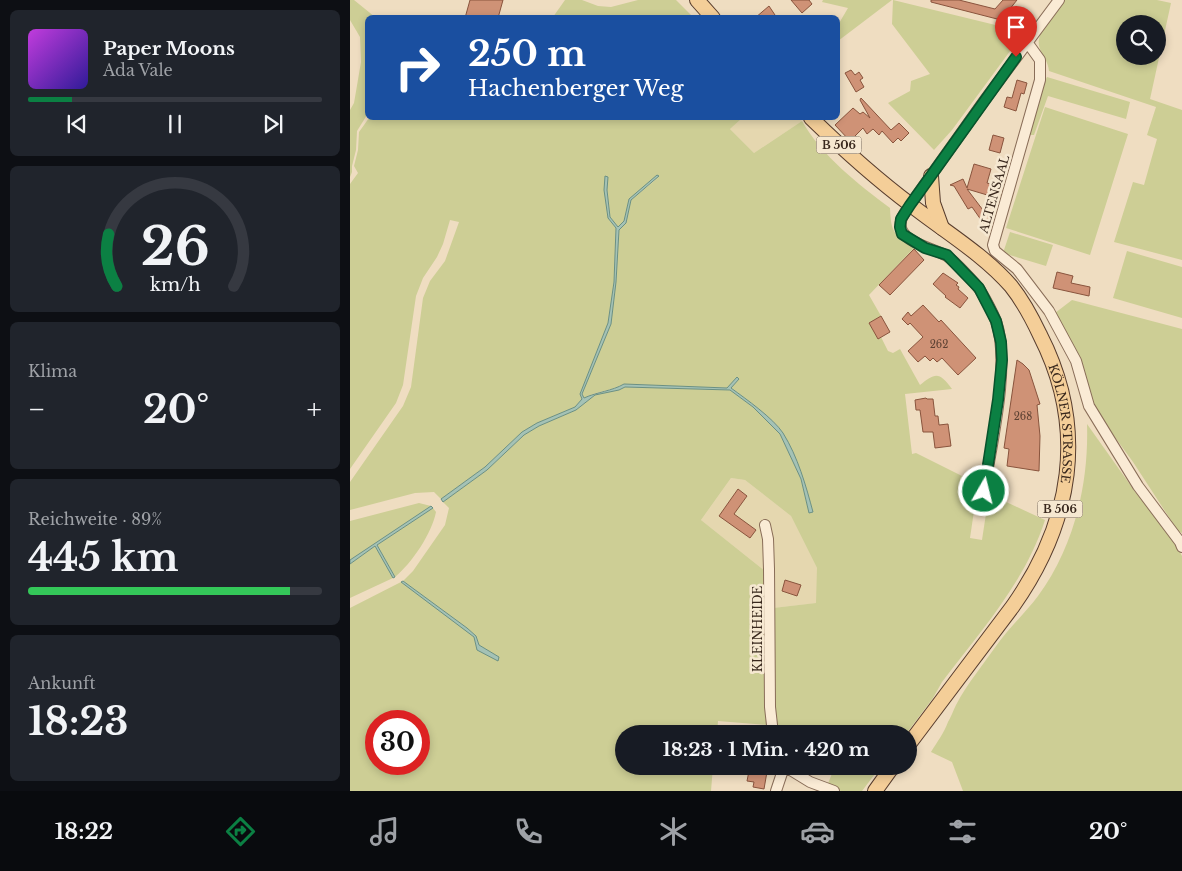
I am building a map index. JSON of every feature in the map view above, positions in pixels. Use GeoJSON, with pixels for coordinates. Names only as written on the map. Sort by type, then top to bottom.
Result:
{"type":"FeatureCollection","features":[{"type":"Feature","properties":{"kind":"main road"},"geometry":{"type":"LineString","coordinates":[[697,0],[710,15]]}},
{"type":"Feature","properties":{"kind":"main road","name":"KÖLNER STRASSE"},"geometry":{"type":"LineString","coordinates":[[813,120],[867,172],[981,258],[1005,281],[1028,311],[1047,348],[1061,387],[1067,423],[1068,464],[1058,517],[1053,532],[1028,585],[917,734]]}},
{"type":"Feature","properties":{"kind":"main road"},"geometry":{"type":"LineString","coordinates":[[931,176],[933,203],[942,229]]}},
{"type":"Feature","properties":{"kind":"main road"},"geometry":{"type":"LineString","coordinates":[[875,791],[887,775]]}},
{"type":"Feature","properties":{"kind":"street"},"geometry":{"type":"LineString","coordinates":[[984,491],[1002,360],[1001,342],[996,321],[979,288],[947,255],[925,248],[902,234],[900,227],[901,219],[1059,0]]}},
{"type":"Feature","properties":{"kind":"street","name":"ALTENSAAL"},"geometry":{"type":"LineString","coordinates":[[1027,42],[1040,60],[1040,80],[992,245],[995,252],[1017,269],[1049,311],[1076,360],[1089,406],[1138,486],[1181,543]]}},
{"type":"Feature","properties":{"kind":"street","name":"KLEINHEIDE"},"geometry":{"type":"LineString","coordinates":[[765,525],[768,540],[770,707],[772,725]]}},
{"type":"Feature","properties":{"kind":"street"},"geometry":{"type":"LineString","coordinates":[[776,791],[781,775]]}},
{"type":"Feature","properties":{"kind":"street"},"geometry":{"type":"LineString","coordinates":[[798,775],[834,791]]}},
{"type":"Feature","properties":{"kind":"shaded area"},"geometry":{"type":"Polygon","coordinates":[[[740,120],[802,121],[754,153],[730,129],[740,120]]]}},
{"type":"Feature","properties":{"kind":"shaded area"},"geometry":{"type":"Polygon","coordinates":[[[657,175],[659,176],[631,200],[626,223],[619,230],[611,324],[582,394],[584,398],[624,384],[727,388],[737,377],[739,379],[731,388],[773,421],[783,433],[801,472],[813,512],[809,513],[801,479],[780,434],[753,407],[730,390],[625,387],[595,395],[576,410],[539,426],[524,435],[487,470],[443,502],[441,499],[485,467],[522,432],[537,423],[575,407],[582,399],[580,394],[608,323],[614,282],[616,228],[608,218],[604,190],[605,176],[608,177],[607,190],[610,217],[618,227],[624,221],[629,199],[657,175]]]}},
{"type":"Feature","properties":{"kind":"shaded area"},"geometry":{"type":"Polygon","coordinates":[[[731,478],[745,480],[791,516],[817,568],[817,603],[773,608],[764,539],[765,571],[701,520],[731,478]]]}},
{"type":"Feature","properties":{"kind":"shaded area"},"geometry":{"type":"Polygon","coordinates":[[[431,506],[433,508],[377,545],[395,577],[393,578],[375,546],[350,564],[350,560],[431,506]]]}},
{"type":"Feature","properties":{"kind":"shaded area"},"geometry":{"type":"Polygon","coordinates":[[[403,581],[467,628],[476,636],[479,645],[499,657],[498,661],[477,650],[474,637],[401,582],[403,581]]]}},
{"type":"Feature","properties":{"kind":"green space"},"geometry":{"type":"Polygon","coordinates":[[[350,0],[354,0],[373,15],[365,15],[365,118],[357,131],[356,150],[350,177],[350,110],[354,103],[361,62],[360,37],[350,20],[350,0]]]}},
{"type":"Feature","properties":{"kind":"green space"},"geometry":{"type":"Polygon","coordinates":[[[565,0],[582,0],[598,6],[611,7],[638,0],[676,0],[691,15],[554,15],[565,0]]]}},
{"type":"Feature","properties":{"kind":"green space"},"geometry":{"type":"Polygon","coordinates":[[[823,0],[892,0],[840,39],[840,22],[848,8],[822,2],[823,0]]]}},
{"type":"Feature","properties":{"kind":"green space"},"geometry":{"type":"Polygon","coordinates":[[[893,0],[1024,32],[952,130],[934,150],[888,103],[910,91],[911,81],[930,74],[892,24],[893,0]]]}},
{"type":"Feature","properties":{"kind":"green space"},"geometry":{"type":"Polygon","coordinates":[[[1065,0],[1157,0],[1171,3],[1166,26],[1166,15],[1116,15],[1116,65],[1157,65],[1150,99],[1182,110],[1182,260],[1114,242],[1133,182],[1144,185],[1157,139],[1147,135],[1156,107],[1049,71],[1039,43],[1046,23],[1065,0]]]}},
{"type":"Feature","properties":{"kind":"green space"},"geometry":{"type":"Polygon","coordinates":[[[1047,77],[1130,102],[1126,119],[1048,96],[1034,135],[1027,135],[1042,86],[1047,77]]]}},
{"type":"Feature","properties":{"kind":"green space"},"geometry":{"type":"Polygon","coordinates":[[[1045,107],[1128,134],[1090,255],[1006,228],[1045,107]]]}},
{"type":"Feature","properties":{"kind":"green space"},"geometry":{"type":"Polygon","coordinates":[[[368,120],[740,120],[730,129],[754,153],[802,121],[819,146],[842,169],[890,208],[891,223],[895,232],[914,248],[869,295],[881,316],[869,323],[878,339],[881,337],[888,351],[893,353],[900,349],[920,385],[933,376],[937,376],[944,379],[952,389],[905,394],[912,454],[916,453],[978,484],[970,538],[982,540],[989,494],[1045,520],[1026,564],[1014,585],[913,725],[776,725],[773,608],[816,603],[817,568],[791,516],[745,480],[731,478],[701,520],[765,571],[768,725],[718,721],[718,725],[615,725],[615,775],[712,775],[711,791],[350,791],[350,608],[401,582],[474,637],[477,650],[499,657],[479,645],[476,636],[467,628],[403,581],[413,571],[445,525],[449,508],[443,502],[487,470],[524,435],[539,426],[576,410],[595,395],[625,387],[730,390],[753,407],[780,434],[801,479],[809,513],[813,512],[797,461],[783,433],[766,415],[731,388],[739,379],[737,378],[727,388],[624,384],[584,398],[582,394],[611,324],[619,229],[626,223],[631,200],[659,177],[629,199],[624,222],[618,227],[610,217],[607,177],[605,176],[608,218],[616,228],[614,282],[608,323],[580,394],[582,399],[575,407],[537,423],[522,432],[485,467],[441,499],[434,492],[415,493],[350,510],[350,482],[403,406],[411,387],[423,298],[430,281],[445,261],[459,222],[450,220],[443,244],[423,278],[416,296],[403,385],[396,403],[350,469],[350,184],[358,173],[354,166],[358,150],[359,132],[368,120]]]}},
{"type":"Feature","properties":{"kind":"green space"},"geometry":{"type":"Polygon","coordinates":[[[1010,232],[1053,245],[1046,266],[1003,253],[1010,232]]]}},
{"type":"Feature","properties":{"kind":"green space"},"geometry":{"type":"Polygon","coordinates":[[[1127,251],[1182,267],[1182,318],[1113,298],[1127,251]]]}},
{"type":"Feature","properties":{"kind":"green space"},"geometry":{"type":"Polygon","coordinates":[[[1072,300],[1182,329],[1182,533],[1178,531],[1133,462],[1098,414],[1074,349],[1055,313],[1072,300]]]}},
{"type":"Feature","properties":{"kind":"green space"},"geometry":{"type":"Polygon","coordinates":[[[1087,424],[1136,493],[1171,535],[1182,556],[1182,791],[963,791],[952,762],[931,752],[965,689],[999,642],[1038,596],[1051,577],[1061,557],[1070,536],[1082,492],[1087,447],[1087,424]]]}},
{"type":"Feature","properties":{"kind":"green space"},"geometry":{"type":"Polygon","coordinates":[[[419,503],[431,506],[350,560],[350,521],[419,503]]]}},
{"type":"Feature","properties":{"kind":"green space"},"geometry":{"type":"Polygon","coordinates":[[[433,508],[436,512],[426,538],[408,564],[395,577],[377,545],[433,508]]]}},
{"type":"Feature","properties":{"kind":"green space"},"geometry":{"type":"Polygon","coordinates":[[[375,546],[393,578],[350,598],[350,564],[375,546]]]}},
{"type":"Feature","properties":{"kind":"green space"},"geometry":{"type":"Polygon","coordinates":[[[831,775],[874,775],[862,791],[841,791],[827,786],[831,775]]]}},
{"type":"Feature","properties":{"kind":"building"},"geometry":{"type":"Polygon","coordinates":[[[470,0],[503,0],[499,15],[466,15],[470,0]]]}},
{"type":"Feature","properties":{"kind":"building"},"geometry":{"type":"Polygon","coordinates":[[[791,0],[809,0],[812,4],[802,13],[791,0]]]}},
{"type":"Feature","properties":{"kind":"building"},"geometry":{"type":"Polygon","coordinates":[[[931,0],[959,0],[995,9],[1003,0],[1017,0],[1001,20],[931,2],[931,0]]]}},
{"type":"Feature","properties":{"kind":"building"},"geometry":{"type":"Polygon","coordinates":[[[769,6],[775,15],[758,15],[769,6]]]}},
{"type":"Feature","properties":{"kind":"building"},"geometry":{"type":"Polygon","coordinates":[[[851,70],[855,75],[859,72],[863,78],[860,80],[864,87],[856,92],[845,73],[851,70]]]}},
{"type":"Feature","properties":{"kind":"building"},"geometry":{"type":"Polygon","coordinates":[[[1017,80],[1027,83],[1024,94],[1021,93],[1016,111],[1004,107],[1007,97],[1012,98],[1017,80]]]}},
{"type":"Feature","properties":{"kind":"building"},"geometry":{"type":"Polygon","coordinates":[[[861,98],[891,130],[899,123],[909,133],[901,141],[898,138],[893,143],[882,131],[879,135],[873,129],[867,134],[863,128],[850,141],[835,125],[853,108],[860,114],[863,112],[870,118],[860,100],[861,98]]]}},
{"type":"Feature","properties":{"kind":"building"},"geometry":{"type":"Polygon","coordinates":[[[993,135],[1004,138],[1000,153],[989,150],[993,135]]]}},
{"type":"Feature","properties":{"kind":"building"},"geometry":{"type":"Polygon","coordinates":[[[974,164],[991,169],[987,183],[998,186],[994,197],[967,189],[992,222],[986,227],[972,207],[968,209],[954,186],[950,185],[963,179],[967,188],[974,164]]]}},
{"type":"Feature","properties":{"kind":"building"},"geometry":{"type":"Polygon","coordinates":[[[914,249],[924,260],[890,295],[879,285],[914,249]]]}},
{"type":"Feature","properties":{"kind":"building"},"geometry":{"type":"Polygon","coordinates":[[[1057,272],[1073,276],[1071,283],[1090,287],[1089,296],[1053,288],[1057,272]]]}},
{"type":"Feature","properties":{"kind":"building"},"geometry":{"type":"Polygon","coordinates":[[[943,273],[958,283],[956,285],[959,287],[958,289],[968,298],[960,308],[945,297],[933,284],[943,273]]]}},
{"type":"Feature","properties":{"kind":"building"},"geometry":{"type":"Polygon","coordinates":[[[923,305],[939,322],[941,320],[976,358],[958,375],[942,358],[937,362],[933,358],[930,361],[925,356],[918,362],[908,351],[923,337],[910,323],[908,325],[902,319],[908,312],[911,316],[923,305]]]}},
{"type":"Feature","properties":{"kind":"building"},"geometry":{"type":"Polygon","coordinates":[[[881,316],[890,332],[878,339],[869,323],[881,316]]]}},
{"type":"Feature","properties":{"kind":"building"},"geometry":{"type":"Polygon","coordinates":[[[1017,360],[1029,370],[1040,404],[1037,405],[1040,436],[1039,471],[1007,466],[1009,449],[1004,448],[1017,360]]]}},
{"type":"Feature","properties":{"kind":"building"},"geometry":{"type":"Polygon","coordinates":[[[933,399],[935,416],[938,416],[939,425],[948,424],[951,446],[935,448],[933,432],[923,432],[920,410],[916,410],[915,400],[933,399]]]}},
{"type":"Feature","properties":{"kind":"building"},"geometry":{"type":"Polygon","coordinates":[[[738,489],[747,496],[734,514],[756,530],[750,538],[719,516],[738,489]]]}},
{"type":"Feature","properties":{"kind":"building"},"geometry":{"type":"Polygon","coordinates":[[[785,580],[801,585],[797,596],[782,591],[785,580]]]}},
{"type":"Feature","properties":{"kind":"building"},"geometry":{"type":"Polygon","coordinates":[[[748,775],[766,775],[764,789],[753,787],[754,782],[747,781],[748,775]]]}},
{"type":"Feature","properties":{"kind":"route"},"geometry":{"type":"LineString","coordinates":[[984,491],[1002,360],[1001,342],[996,321],[979,288],[947,255],[925,248],[902,234],[900,227],[901,219],[910,205],[1016,57]]}}]}
